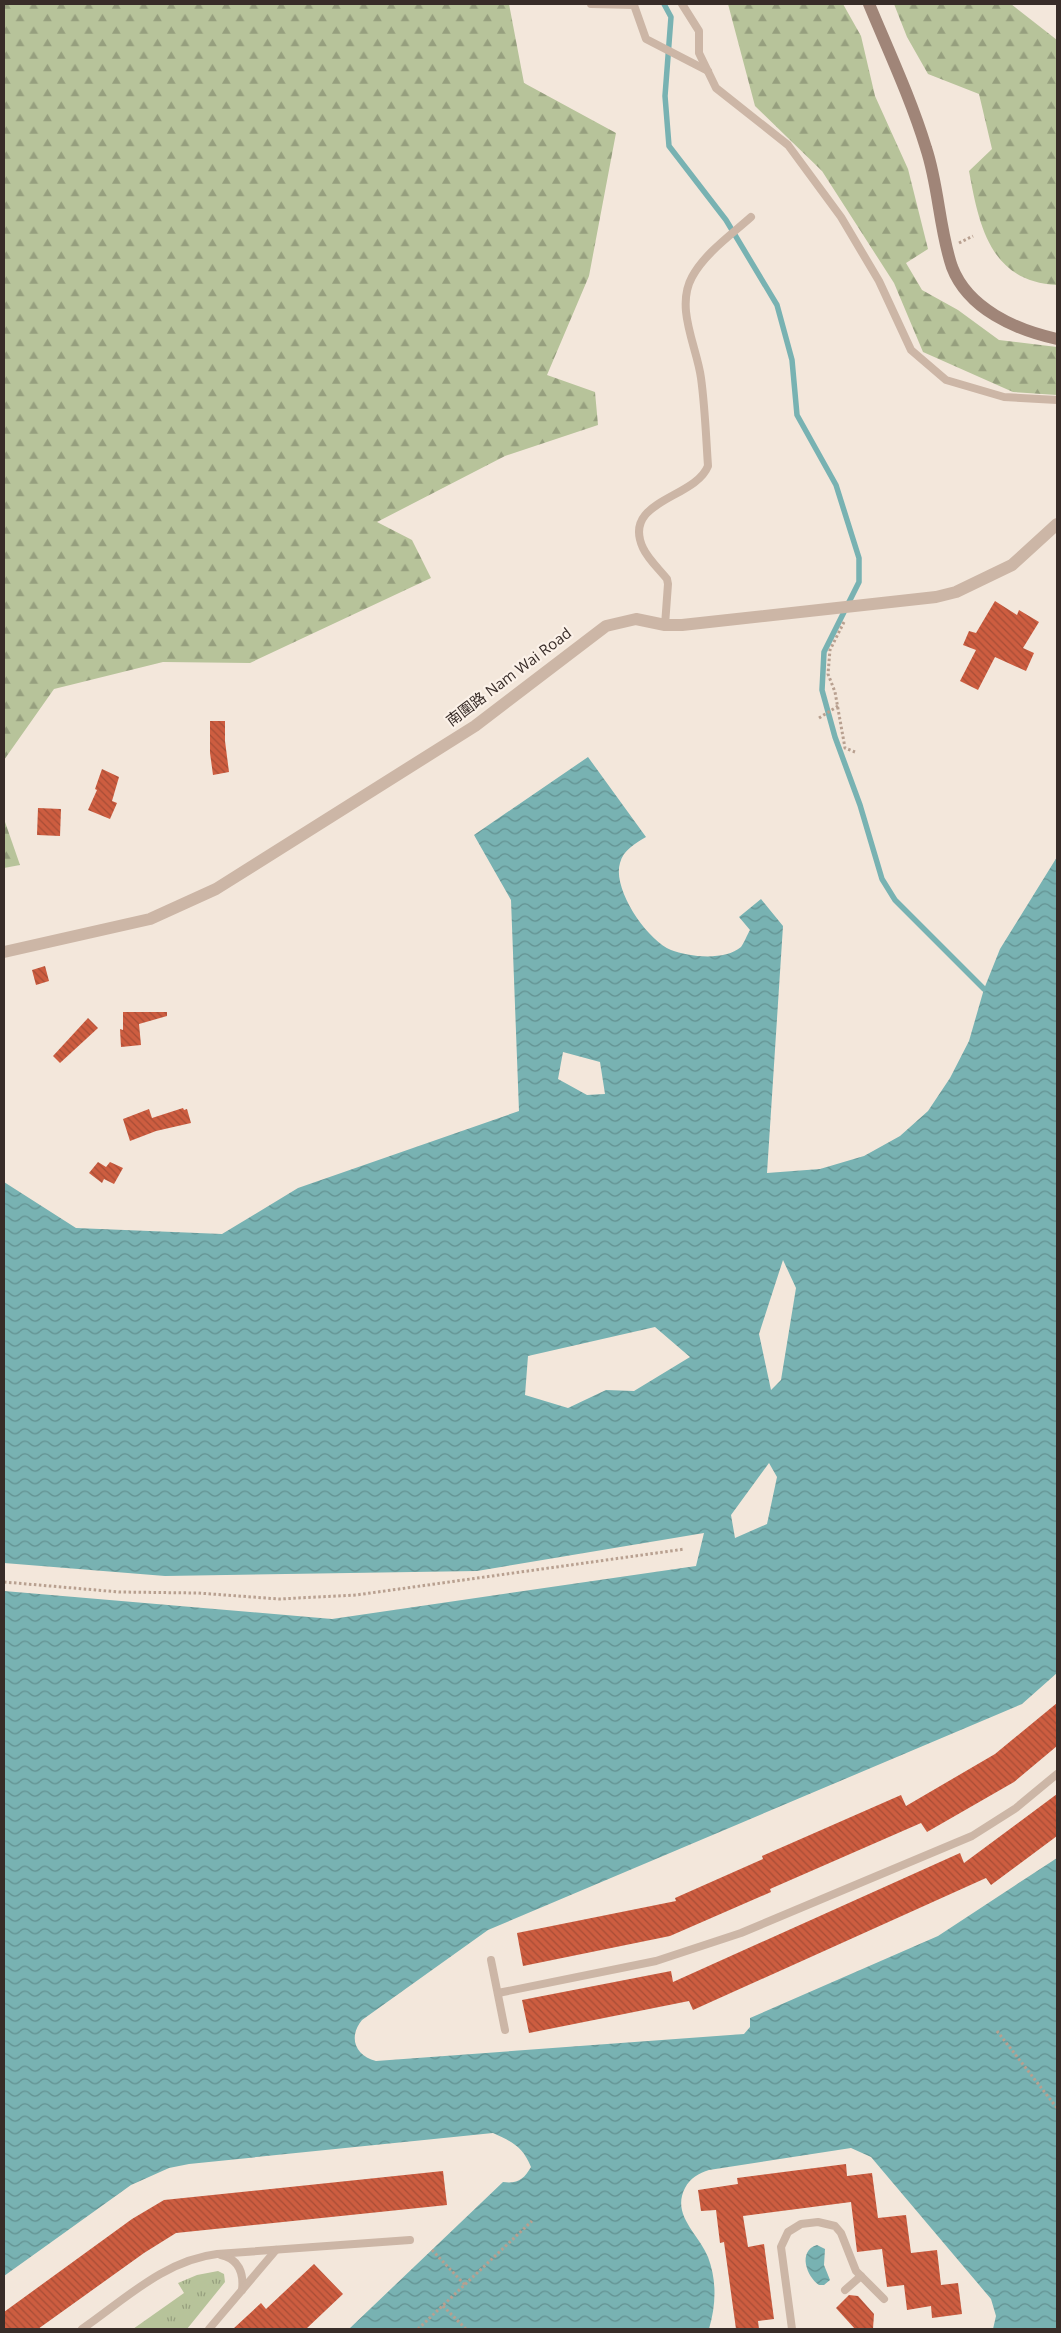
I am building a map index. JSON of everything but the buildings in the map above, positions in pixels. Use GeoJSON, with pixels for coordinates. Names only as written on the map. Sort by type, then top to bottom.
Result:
{"type":"FeatureCollection","features":[{"type":"Feature","properties":{"kind":"street"},"geometry":{"type":"LineString","coordinates":[[869,4],[927,150],[947,248],[957,277],[973,297],[1007,323],[1057,339]]}},
{"type":"Feature","properties":{"kind":"street","name":"南圍路 Nam Wai Road"},"geometry":{"type":"LineString","coordinates":[[4,952],[150,919],[216,889],[475,726],[606,626],[636,619],[665,625],[757,618],[936,597],[956,592],[1012,565],[1057,524]]}},
{"type":"Feature","properties":{"kind":"lane"},"geometry":{"type":"LineString","coordinates":[[591,4],[634,5],[646,39],[708,71]]}},
{"type":"Feature","properties":{"kind":"lane"},"geometry":{"type":"LineString","coordinates":[[682,4],[699,31],[699,54],[716,88],[788,145],[794,153],[840,217],[879,281],[910,350],[946,380],[1004,397],[1057,400]]}},
{"type":"Feature","properties":{"kind":"lane"},"geometry":{"type":"LineString","coordinates":[[665,625],[668,584],[643,548],[639,534],[643,518],[654,505],[693,485],[704,476],[708,466],[701,377],[686,312],[686,298],[691,279],[701,262],[751,217]]}},
{"type":"Feature","properties":{"kind":"lane"},"geometry":{"type":"LineString","coordinates":[[498,1993],[656,1961],[741,1933],[972,1836],[1016,1808],[1057,1774]]}},
{"type":"Feature","properties":{"kind":"lane"},"geometry":{"type":"LineString","coordinates":[[491,1960],[505,2030]]}},
{"type":"Feature","properties":{"kind":"lane"},"geometry":{"type":"LineString","coordinates":[[792,2329],[781,2247],[784,2239],[794,2227],[818,2222],[834,2226],[841,2233],[852,2265],[884,2299]]}},
{"type":"Feature","properties":{"kind":"lane"},"geometry":{"type":"LineString","coordinates":[[82,2329],[168,2268],[192,2258],[217,2254],[410,2240]]}},
{"type":"Feature","properties":{"kind":"lane"},"geometry":{"type":"LineString","coordinates":[[210,2329],[276,2250]]}},
{"type":"Feature","properties":{"kind":"lane"},"geometry":{"type":"LineString","coordinates":[[217,2254],[224,2255],[236,2263],[243,2276],[242,2291]]}},
{"type":"Feature","properties":{"kind":"lane"},"geometry":{"type":"LineString","coordinates":[[845,2290],[861,2276]]}},
{"type":"Feature","properties":{"kind":"path"},"geometry":{"type":"LineString","coordinates":[[851,606],[830,650],[828,674],[838,706],[845,748],[855,752]]}},
{"type":"Feature","properties":{"kind":"path"},"geometry":{"type":"LineString","coordinates":[[818,718],[838,706]]}},
{"type":"Feature","properties":{"kind":"path"},"geometry":{"type":"LineString","coordinates":[[4,1582],[119,1592],[198,1593],[279,1599],[356,1594],[685,1549]]}},
{"type":"Feature","properties":{"kind":"path"},"geometry":{"type":"LineString","coordinates":[[997,2031],[1057,2108]]}},
{"type":"Feature","properties":{"kind":"path"},"geometry":{"type":"LineString","coordinates":[[418,2329],[532,2221]]}},
{"type":"Feature","properties":{"kind":"path"},"geometry":{"type":"LineString","coordinates":[[432,2250],[465,2285]]}},
{"type":"Feature","properties":{"kind":"path"},"geometry":{"type":"LineString","coordinates":[[443,2306],[466,2329]]}},
{"type":"Feature","properties":{"kind":"green space"},"geometry":{"type":"Polygon","coordinates":[[[4,4],[509,4],[524,83],[616,133],[589,276],[547,375],[595,392],[598,425],[505,456],[377,522],[412,540],[431,578],[250,663],[163,662],[54,689],[4,760],[4,4]]]}},
{"type":"Feature","properties":{"kind":"green space"},"geometry":{"type":"Polygon","coordinates":[[[728,4],[843,4],[861,36],[875,96],[908,169],[928,249],[906,263],[922,290],[958,310],[999,340],[1057,347],[1057,395],[1013,392],[923,352],[894,283],[822,171],[755,106],[728,4]]]}},
{"type":"Feature","properties":{"kind":"green space"},"geometry":{"type":"Polygon","coordinates":[[[894,4],[1011,4],[1057,40],[1057,285],[1034,281],[1016,274],[1002,262],[992,247],[978,211],[969,171],[992,149],[979,94],[928,74],[907,37],[894,4]]]}},
{"type":"Feature","properties":{"kind":"green space"},"geometry":{"type":"Polygon","coordinates":[[[4,819],[20,865],[4,868],[4,819]]]}},
{"type":"Feature","properties":{"kind":"green space"},"geometry":{"type":"Polygon","coordinates":[[[218,2271],[224,2274],[225,2282],[187,2329],[133,2329],[184,2293],[178,2283],[197,2275],[218,2271]]]}},
{"type":"Feature","properties":{"kind":"water"},"geometry":{"type":"Polygon","coordinates":[[[588,757],[646,837],[630,847],[624,854],[620,863],[619,874],[626,899],[642,925],[652,936],[671,950],[687,954],[717,956],[726,954],[741,947],[750,930],[739,917],[761,899],[783,926],[767,1173],[820,1169],[864,1156],[900,1136],[928,1111],[950,1078],[969,1041],[984,989],[1000,949],[1057,857],[1057,1673],[1022,1704],[488,1930],[362,2020],[355,2033],[356,2045],[363,2055],[376,2061],[744,2034],[750,2027],[750,2018],[938,1936],[1057,1858],[1057,2329],[993,2329],[996,2316],[991,2299],[871,2157],[851,2148],[709,2170],[698,2174],[689,2181],[685,2188],[681,2207],[711,2266],[714,2293],[709,2329],[349,2329],[503,2182],[517,2181],[523,2178],[531,2167],[528,2160],[512,2142],[493,2133],[189,2164],[169,2168],[131,2185],[4,2276],[4,1591],[332,1619],[696,1566],[704,1533],[477,1571],[165,1576],[4,1563],[4,1182],[76,1228],[222,1234],[298,1188],[519,1111],[511,900],[474,835],[588,757]],[[563,1052],[558,1079],[587,1095],[605,1094],[600,1062],[563,1052]],[[783,1260],[759,1334],[771,1390],[781,1380],[796,1288],[783,1260]],[[655,1327],[528,1356],[525,1395],[568,1408],[606,1390],[634,1391],[690,1357],[655,1327]],[[769,1463],[731,1515],[735,1538],[767,1524],[777,1477],[769,1463]]]}},
{"type":"Feature","properties":{"kind":"water"},"geometry":{"type":"Polygon","coordinates":[[[817,2245],[825,2249],[824,2265],[830,2280],[824,2285],[819,2285],[815,2281],[806,2264],[807,2253],[817,2245]]]}},
{"type":"Feature","properties":{"kind":"waterway"},"geometry":{"type":"LineString","coordinates":[[664,4],[671,17],[665,96],[669,146],[726,220],[777,305],[792,360],[797,415],[836,485],[859,558],[859,582],[824,652],[822,690],[835,737],[860,805],[882,879],[895,900],[984,989]]}}]}
